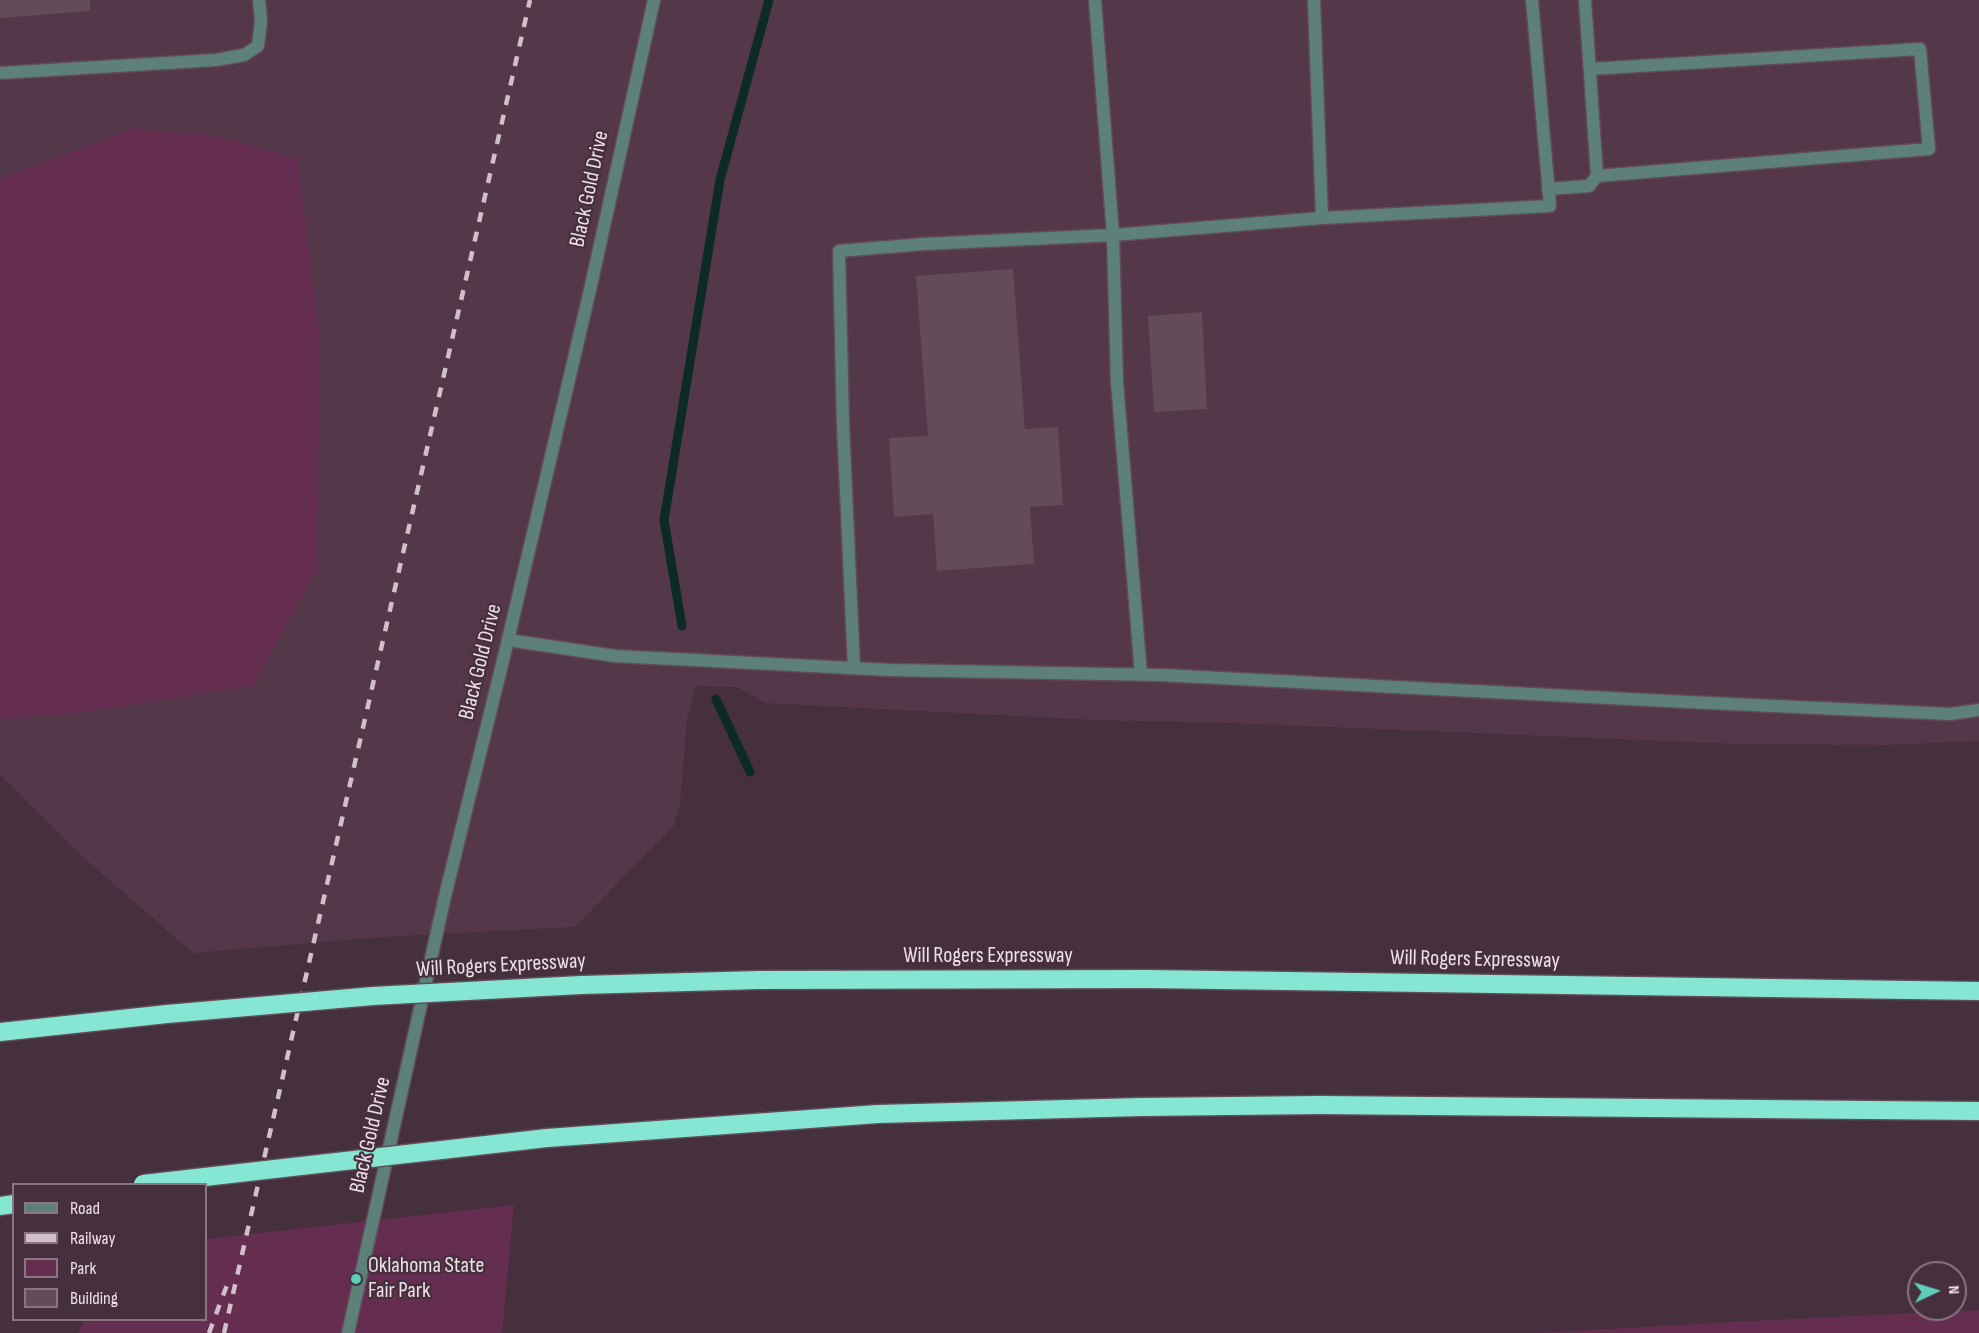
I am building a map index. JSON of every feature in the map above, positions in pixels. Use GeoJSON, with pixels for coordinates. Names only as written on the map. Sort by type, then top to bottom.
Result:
{"type":"FeatureCollection","features":[{"type":"Feature","properties":{"kind":"highway","name":"Will Rogers Expressway"},"geometry":{"type":"LineString","coordinates":[[0,1032],[167,1014],[373,996],[582,985],[759,980],[1148,979],[1979,991]]}},
{"type":"Feature","properties":{"kind":"highway"},"geometry":{"type":"LineString","coordinates":[[160,1183],[547,1138],[878,1114],[1331,1105],[1979,1111]]}},
{"type":"Feature","properties":{"kind":"street"},"geometry":{"type":"LineString","coordinates":[[0,74],[216,60],[244,55],[258,46],[261,21],[259,0]]}},
{"type":"Feature","properties":{"kind":"street","name":"Black Gold Drive"},"geometry":{"type":"LineString","coordinates":[[348,1333],[408,1071],[445,896],[508,640],[654,0]]}},
{"type":"Feature","properties":{"kind":"street"},"geometry":{"type":"LineString","coordinates":[[1095,0],[1113,235],[1117,382],[1141,675]]}},
{"type":"Feature","properties":{"kind":"street"},"geometry":{"type":"LineString","coordinates":[[1314,0],[1322,218]]}},
{"type":"Feature","properties":{"kind":"street"},"geometry":{"type":"LineString","coordinates":[[854,668],[843,424],[839,251],[946,242],[1113,235],[1322,218],[1550,206],[1532,0]]}},
{"type":"Feature","properties":{"kind":"street"},"geometry":{"type":"LineString","coordinates":[[1548,189],[1589,186],[1597,176],[1585,0]]}},
{"type":"Feature","properties":{"kind":"street"},"geometry":{"type":"LineString","coordinates":[[1590,69],[1920,50],[1929,148],[1597,176]]}},
{"type":"Feature","properties":{"kind":"street"},"geometry":{"type":"LineString","coordinates":[[508,640],[615,656],[854,668],[1141,675],[1950,714],[1979,710]]}},
{"type":"Feature","properties":{"kind":"shaded area"},"geometry":{"type":"Polygon","coordinates":[[[0,0],[1979,0],[1979,741],[1888,745],[1739,744],[1231,723],[1094,720],[765,703],[737,687],[696,686],[687,719],[680,804],[673,827],[575,927],[382,937],[193,953],[84,858],[0,775],[0,0]]]}},
{"type":"Feature","properties":{"kind":"green space"},"geometry":{"type":"Polygon","coordinates":[[[132,129],[212,135],[297,159],[319,331],[318,567],[253,685],[78,713],[0,719],[0,179],[132,129]]]}},
{"type":"Feature","properties":{"kind":"green space","name":"Oklahoma State Fair Park"},"geometry":{"type":"Polygon","coordinates":[[[514,1205],[502,1333],[78,1333],[84,1321],[207,1321],[207,1239],[514,1205]]]}},
{"type":"Feature","properties":{"kind":"green space"},"geometry":{"type":"Polygon","coordinates":[[[1979,1310],[1979,1333],[1535,1333],[1907,1313],[1907,1321],[1967,1321],[1967,1311],[1979,1310]]]}},
{"type":"Feature","properties":{"kind":"building"},"geometry":{"type":"Polygon","coordinates":[[[0,0],[90,0],[90,11],[0,18],[0,0]]]}},
{"type":"Feature","properties":{"kind":"building"},"geometry":{"type":"Polygon","coordinates":[[[1013,269],[1025,429],[1058,427],[1063,505],[1030,507],[1034,564],[937,571],[933,514],[894,517],[889,438],[928,436],[916,276],[1013,269]]]}},
{"type":"Feature","properties":{"kind":"building"},"geometry":{"type":"Polygon","coordinates":[[[1202,312],[1207,409],[1154,412],[1148,316],[1202,312]]]}},
{"type":"Feature","properties":{"kind":"waterway"},"geometry":{"type":"LineString","coordinates":[[682,626],[664,520],[720,180],[769,0]]}},
{"type":"Feature","properties":{"kind":"waterway"},"geometry":{"type":"LineString","coordinates":[[716,699],[750,772]]}},
{"type":"Feature","properties":{"kind":"railway"},"geometry":{"type":"LineString","coordinates":[[224,1333],[530,0]]}},
{"type":"Feature","properties":{"kind":"railway"},"geometry":{"type":"LineString","coordinates":[[209,1333],[227,1285]]}},
{"type":"Feature","properties":{"kind":"place","name":"Oklahoma State Fair Park"},"geometry":{"type":"Point","coordinates":[356,1279]}}]}
